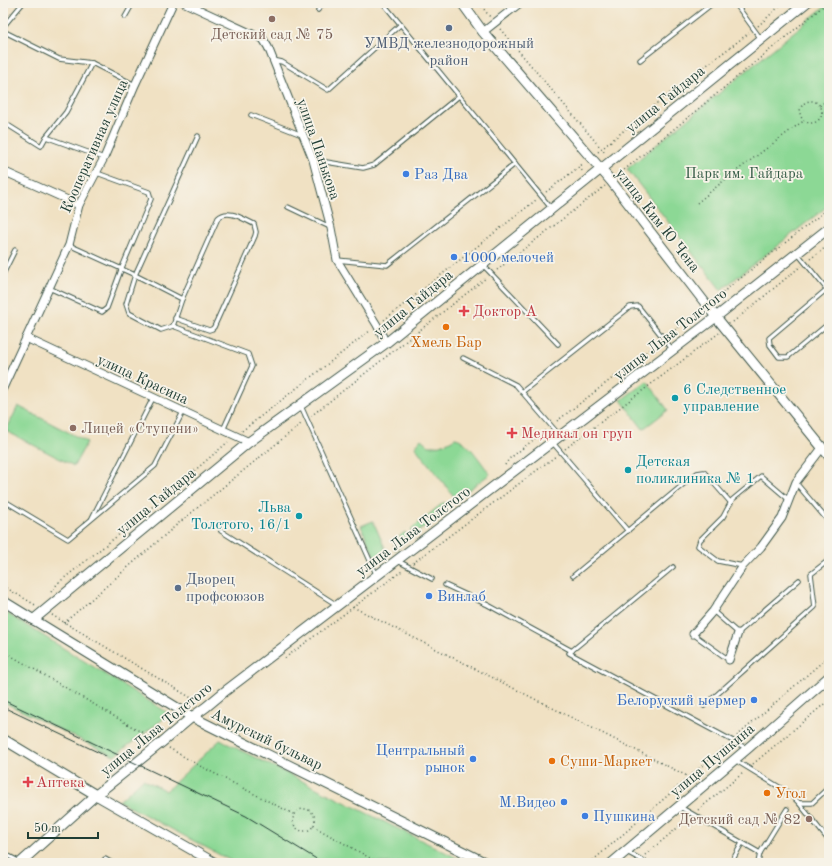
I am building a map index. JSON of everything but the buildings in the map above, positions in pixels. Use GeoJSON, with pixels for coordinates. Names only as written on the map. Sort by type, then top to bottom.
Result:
{"type":"FeatureCollection","features":[{"type":"Feature","properties":{"kind":"street","name":"Кооперативная улица"},"geometry":{"type":"LineString","coordinates":[[3,388],[69,245],[79,205],[104,158],[135,85],[173,3]]}},
{"type":"Feature","properties":{"kind":"street","name":"улица Панькова"},"geometry":{"type":"LineString","coordinates":[[185,3],[263,40],[268,47],[313,160],[331,228],[337,260],[377,325],[386,343]]}},
{"type":"Feature","properties":{"kind":"street","name":"улица Ким Ю Чена"},"geometry":{"type":"LineString","coordinates":[[462,3],[484,32],[602,169],[706,305],[829,456]]}},
{"type":"Feature","properties":{"kind":"street"},"geometry":{"type":"LineString","coordinates":[[484,32],[520,3]]}},
{"type":"Feature","properties":{"kind":"street","name":"улица Гайдара"},"geometry":{"type":"LineString","coordinates":[[33,620],[249,442],[386,343],[806,3]]}},
{"type":"Feature","properties":{"kind":"street"},"geometry":{"type":"LineString","coordinates":[[3,171],[79,205]]}},
{"type":"Feature","properties":{"kind":"street","name":"улица Льва Толстого"},"geometry":{"type":"LineString","coordinates":[[21,863],[96,795],[192,716],[206,707],[673,350],[829,228]]}},
{"type":"Feature","properties":{"kind":"street","name":"улица Красина"},"geometry":{"type":"LineString","coordinates":[[26,338],[249,442]]}},
{"type":"Feature","properties":{"kind":"street"},"geometry":{"type":"LineString","coordinates":[[693,634],[714,611],[743,566],[761,548],[782,518],[796,482],[822,448]]}},
{"type":"Feature","properties":{"kind":"street","name":"Амурский бульвар"},"geometry":{"type":"LineString","coordinates":[[3,601],[192,716],[486,863]]}},
{"type":"Feature","properties":{"kind":"street"},"geometry":{"type":"LineString","coordinates":[[729,660],[738,633]]}},
{"type":"Feature","properties":{"kind":"street","name":"улица Пушкина"},"geometry":{"type":"LineString","coordinates":[[612,863],[747,749],[829,677]]}},
{"type":"Feature","properties":{"kind":"street"},"geometry":{"type":"LineString","coordinates":[[3,739],[96,795],[215,863]]}},
{"type":"Feature","properties":{"kind":"lane"},"geometry":{"type":"LineString","coordinates":[[3,27],[23,3]]}},
{"type":"Feature","properties":{"kind":"lane"},"geometry":{"type":"LineString","coordinates":[[125,17],[133,3]]}},
{"type":"Feature","properties":{"kind":"lane"},"geometry":{"type":"LineString","coordinates":[[318,10],[323,3]]}},
{"type":"Feature","properties":{"kind":"lane"},"geometry":{"type":"LineString","coordinates":[[382,3],[552,208]]}},
{"type":"Feature","properties":{"kind":"lane"},"geometry":{"type":"LineString","coordinates":[[640,60],[713,3]]}},
{"type":"Feature","properties":{"kind":"lane"},"geometry":{"type":"LineString","coordinates":[[735,3],[761,40]]}},
{"type":"Feature","properties":{"kind":"lane"},"geometry":{"type":"LineString","coordinates":[[273,60],[282,62],[328,90],[400,25]]}},
{"type":"Feature","properties":{"kind":"lane"},"geometry":{"type":"LineString","coordinates":[[3,31],[59,59],[92,63],[135,85]]}},
{"type":"Feature","properties":{"kind":"lane"},"geometry":{"type":"LineString","coordinates":[[3,122],[41,146],[46,137],[66,112],[92,63]]}},
{"type":"Feature","properties":{"kind":"lane"},"geometry":{"type":"LineString","coordinates":[[313,160],[363,168],[374,166],[459,96]]}},
{"type":"Feature","properties":{"kind":"lane"},"geometry":{"type":"LineString","coordinates":[[251,115],[303,136]]}},
{"type":"Feature","properties":{"kind":"lane"},"geometry":{"type":"LineString","coordinates":[[198,136],[134,275],[126,304],[129,313],[161,330],[173,326],[248,354],[252,366],[223,430]]}},
{"type":"Feature","properties":{"kind":"lane"},"geometry":{"type":"LineString","coordinates":[[46,137],[104,158]]}},
{"type":"Feature","properties":{"kind":"lane"},"geometry":{"type":"LineString","coordinates":[[337,260],[387,265],[515,164]]}},
{"type":"Feature","properties":{"kind":"lane"},"geometry":{"type":"LineString","coordinates":[[49,288],[102,312],[107,308],[121,270],[152,199],[149,192],[97,173]]}},
{"type":"Feature","properties":{"kind":"lane"},"geometry":{"type":"LineString","coordinates":[[288,207],[331,228]]}},
{"type":"Feature","properties":{"kind":"lane"},"geometry":{"type":"LineString","coordinates":[[173,326],[175,318],[182,299],[218,218],[225,213],[254,224],[256,232],[255,236],[214,327],[209,330],[175,318]]}},
{"type":"Feature","properties":{"kind":"lane"},"geometry":{"type":"LineString","coordinates":[[69,245],[182,299]]}},
{"type":"Feature","properties":{"kind":"lane"},"geometry":{"type":"LineString","coordinates":[[3,274],[15,250]]}},
{"type":"Feature","properties":{"kind":"lane"},"geometry":{"type":"LineString","coordinates":[[798,253],[828,291],[769,338],[770,345],[779,357],[788,357],[829,323]]}},
{"type":"Feature","properties":{"kind":"lane"},"geometry":{"type":"LineString","coordinates":[[483,264],[558,344]]}},
{"type":"Feature","properties":{"kind":"lane"},"geometry":{"type":"LineString","coordinates":[[522,392],[630,307],[638,306],[673,350]]}},
{"type":"Feature","properties":{"kind":"lane"},"geometry":{"type":"LineString","coordinates":[[463,358],[516,385],[551,426],[561,452],[628,531]]}},
{"type":"Feature","properties":{"kind":"lane"},"geometry":{"type":"LineString","coordinates":[[91,519],[153,398]]}},
{"type":"Feature","properties":{"kind":"lane"},"geometry":{"type":"LineString","coordinates":[[300,405],[377,576]]}},
{"type":"Feature","properties":{"kind":"lane"},"geometry":{"type":"LineString","coordinates":[[3,500],[68,539],[155,466],[183,412]]}},
{"type":"Feature","properties":{"kind":"lane"},"geometry":{"type":"LineString","coordinates":[[573,576],[697,473],[704,472],[731,503]]}},
{"type":"Feature","properties":{"kind":"lane"},"geometry":{"type":"LineString","coordinates":[[743,566],[718,560],[698,546],[700,540],[723,517],[732,500],[761,476],[789,500]]}},
{"type":"Feature","properties":{"kind":"lane"},"geometry":{"type":"LineString","coordinates":[[796,482],[829,522]]}},
{"type":"Feature","properties":{"kind":"lane"},"geometry":{"type":"LineString","coordinates":[[221,531],[338,605]]}},
{"type":"Feature","properties":{"kind":"lane"},"geometry":{"type":"LineString","coordinates":[[397,560],[432,579]]}},
{"type":"Feature","properties":{"kind":"lane"},"geometry":{"type":"LineString","coordinates":[[704,706],[815,607],[811,574],[829,560]]}},
{"type":"Feature","properties":{"kind":"lane"},"geometry":{"type":"LineString","coordinates":[[572,651],[673,567]]}},
{"type":"Feature","properties":{"kind":"lane"},"geometry":{"type":"LineString","coordinates":[[714,611],[738,633],[799,580]]}},
{"type":"Feature","properties":{"kind":"lane"},"geometry":{"type":"LineString","coordinates":[[445,585],[488,605],[572,651],[570,653],[747,749]]}},
{"type":"Feature","properties":{"kind":"lane"},"geometry":{"type":"LineString","coordinates":[[693,634],[729,660]]}},
{"type":"Feature","properties":{"kind":"lane"},"geometry":{"type":"LineString","coordinates":[[734,760],[789,793],[799,803],[829,841]]}},
{"type":"Feature","properties":{"kind":"lane"},"geometry":{"type":"LineString","coordinates":[[799,803],[812,803],[829,787]]}},
{"type":"Feature","properties":{"kind":"lane"},"geometry":{"type":"LineString","coordinates":[[679,806],[760,853]]}},
{"type":"Feature","properties":{"kind":"lane"},"geometry":{"type":"LineString","coordinates":[[758,863],[760,853],[787,809]]}},
{"type":"Feature","properties":{"kind":"lane"},"geometry":{"type":"LineString","coordinates":[[731,863],[742,843]]}},
{"type":"Feature","properties":{"kind":"lane"},"geometry":{"type":"LineString","coordinates":[[626,851],[647,863]]}},
{"type":"Feature","properties":{"kind":"lane"},"geometry":{"type":"LineString","coordinates":[[3,853],[21,863]]}},
{"type":"Feature","properties":{"kind":"lane"},"geometry":{"type":"LineString","coordinates":[[102,863],[105,860],[112,863]]}},
{"type":"Feature","properties":{"kind":"path"},"geometry":{"type":"LineString","coordinates":[[479,3],[494,23],[601,149]]}},
{"type":"Feature","properties":{"kind":"path"},"geometry":{"type":"LineString","coordinates":[[49,596],[58,584],[131,525],[235,436],[592,157],[657,103],[753,30],[783,3]]}},
{"type":"Feature","properties":{"kind":"path"},"geometry":{"type":"LineString","coordinates":[[64,623],[180,522],[307,419],[611,181],[827,3]]}},
{"type":"Feature","properties":{"kind":"path"},"geometry":{"type":"LineString","coordinates":[[820,106],[829,98]]}},
{"type":"Feature","properties":{"kind":"path"},"geometry":{"type":"LineString","coordinates":[[807,101],[815,102],[820,106],[822,113],[818,122],[810,124],[800,117],[800,109],[807,101]]}},
{"type":"Feature","properties":{"kind":"path"},"geometry":{"type":"LineString","coordinates":[[697,203],[727,178],[804,121]]}},
{"type":"Feature","properties":{"kind":"path"},"geometry":{"type":"LineString","coordinates":[[506,465],[509,459],[664,339],[829,208]]}},
{"type":"Feature","properties":{"kind":"path"},"geometry":{"type":"LineString","coordinates":[[283,659],[725,328],[829,245]]}},
{"type":"Feature","properties":{"kind":"path"},"geometry":{"type":"LineString","coordinates":[[3,586],[206,707]]}},
{"type":"Feature","properties":{"kind":"path"},"geometry":{"type":"LineString","coordinates":[[353,607],[689,777]]}},
{"type":"Feature","properties":{"kind":"path"},"geometry":{"type":"LineString","coordinates":[[3,651],[200,766],[295,815]]}},
{"type":"Feature","properties":{"kind":"path"},"geometry":{"type":"LineString","coordinates":[[590,863],[829,656]]}},
{"type":"Feature","properties":{"kind":"path"},"geometry":{"type":"LineString","coordinates":[[640,859],[829,700]]}},
{"type":"Feature","properties":{"kind":"path"},"geometry":{"type":"LineString","coordinates":[[303,810],[309,811],[314,816],[313,826],[304,831],[297,829],[294,822],[295,815],[303,810]]}},
{"type":"Feature","properties":{"kind":"path"},"geometry":{"type":"LineString","coordinates":[[313,826],[379,863]]}},
{"type":"Feature","properties":{"kind":"green space","name":"Парк им. Гайдара"},"geometry":{"type":"Polygon","coordinates":[[[829,3],[829,205],[721,290],[627,169],[829,3]]]}},
{"type":"Feature","properties":{"kind":"green space"},"geometry":{"type":"Polygon","coordinates":[[[647,381],[668,410],[643,429],[621,400],[647,381]]]}},
{"type":"Feature","properties":{"kind":"green space"},"geometry":{"type":"Polygon","coordinates":[[[18,406],[87,442],[74,466],[6,431],[18,406]]]}},
{"type":"Feature","properties":{"kind":"green space"},"geometry":{"type":"Polygon","coordinates":[[[455,438],[460,439],[469,447],[490,474],[456,499],[415,447],[421,439],[429,446],[433,446],[449,442],[455,438]]]}},
{"type":"Feature","properties":{"kind":"green space"},"geometry":{"type":"Polygon","coordinates":[[[444,502],[449,508],[415,534],[410,530],[444,502]]]}},
{"type":"Feature","properties":{"kind":"green space"},"geometry":{"type":"Polygon","coordinates":[[[373,521],[388,555],[380,561],[376,560],[361,526],[373,521]]]}},
{"type":"Feature","properties":{"kind":"green space"},"geometry":{"type":"Polygon","coordinates":[[[405,532],[409,539],[395,550],[395,541],[405,532]]]}},
{"type":"Feature","properties":{"kind":"green space"},"geometry":{"type":"Polygon","coordinates":[[[3,611],[170,714],[114,756],[3,702],[3,611]]]}},
{"type":"Feature","properties":{"kind":"green space"},"geometry":{"type":"Polygon","coordinates":[[[220,740],[467,863],[235,863],[119,801],[143,779],[166,791],[220,740]]]}},
{"type":"Feature","properties":{"kind":"tram line"},"geometry":{"type":"LineString","coordinates":[[3,700],[246,816],[323,863]]}},
{"type":"Feature","properties":{"kind":"tram line"},"geometry":{"type":"LineString","coordinates":[[3,707],[106,756]]}},
{"type":"Feature","properties":{"kind":"place","name":"Детский сад № 75"},"geometry":{"type":"Point","coordinates":[272,19]}},
{"type":"Feature","properties":{"kind":"place","name":"УМВД железнодорожный район"},"geometry":{"type":"Point","coordinates":[449,28]}},
{"type":"Feature","properties":{"kind":"place","name":"Раз Два"},"geometry":{"type":"Point","coordinates":[406,174]}},
{"type":"Feature","properties":{"kind":"place","name":"1000 мелочей"},"geometry":{"type":"Point","coordinates":[454,257]}},
{"type":"Feature","properties":{"kind":"place","name":"Доктор А"},"geometry":{"type":"Point","coordinates":[464,311]}},
{"type":"Feature","properties":{"kind":"place","name":"Хмель Бар"},"geometry":{"type":"Point","coordinates":[446,327]}},
{"type":"Feature","properties":{"kind":"place","name":"6 Следственное управление"},"geometry":{"type":"Point","coordinates":[675,398]}},
{"type":"Feature","properties":{"kind":"place","name":"Лицей «Ступени»"},"geometry":{"type":"Point","coordinates":[73,428]}},
{"type":"Feature","properties":{"kind":"place","name":"Медикал он груп"},"geometry":{"type":"Point","coordinates":[512,433]}},
{"type":"Feature","properties":{"kind":"place","name":"Детская поликлиника № 1"},"geometry":{"type":"Point","coordinates":[628,470]}},
{"type":"Feature","properties":{"kind":"place","name":"Льва Толстого, 16/1"},"geometry":{"type":"Point","coordinates":[299,516]}},
{"type":"Feature","properties":{"kind":"place","name":"Дворец профсоюзов"},"geometry":{"type":"Point","coordinates":[178,588]}},
{"type":"Feature","properties":{"kind":"place","name":"Винлаб"},"geometry":{"type":"Point","coordinates":[429,596]}},
{"type":"Feature","properties":{"kind":"place","name":"Белоруский ыермер"},"geometry":{"type":"Point","coordinates":[754,700]}},
{"type":"Feature","properties":{"kind":"place","name":"Центральный рынок"},"geometry":{"type":"Point","coordinates":[473,759]}},
{"type":"Feature","properties":{"kind":"place","name":"Суши-Маркет"},"geometry":{"type":"Point","coordinates":[552,761]}},
{"type":"Feature","properties":{"kind":"place","name":"Аптека"},"geometry":{"type":"Point","coordinates":[28,782]}},
{"type":"Feature","properties":{"kind":"place","name":"Угол"},"geometry":{"type":"Point","coordinates":[767,793]}},
{"type":"Feature","properties":{"kind":"place","name":"М.Видео"},"geometry":{"type":"Point","coordinates":[564,802]}},
{"type":"Feature","properties":{"kind":"place","name":"Пушкина"},"geometry":{"type":"Point","coordinates":[585,816]}},
{"type":"Feature","properties":{"kind":"place","name":"Детский сад № 82"},"geometry":{"type":"Point","coordinates":[809,819]}}]}
